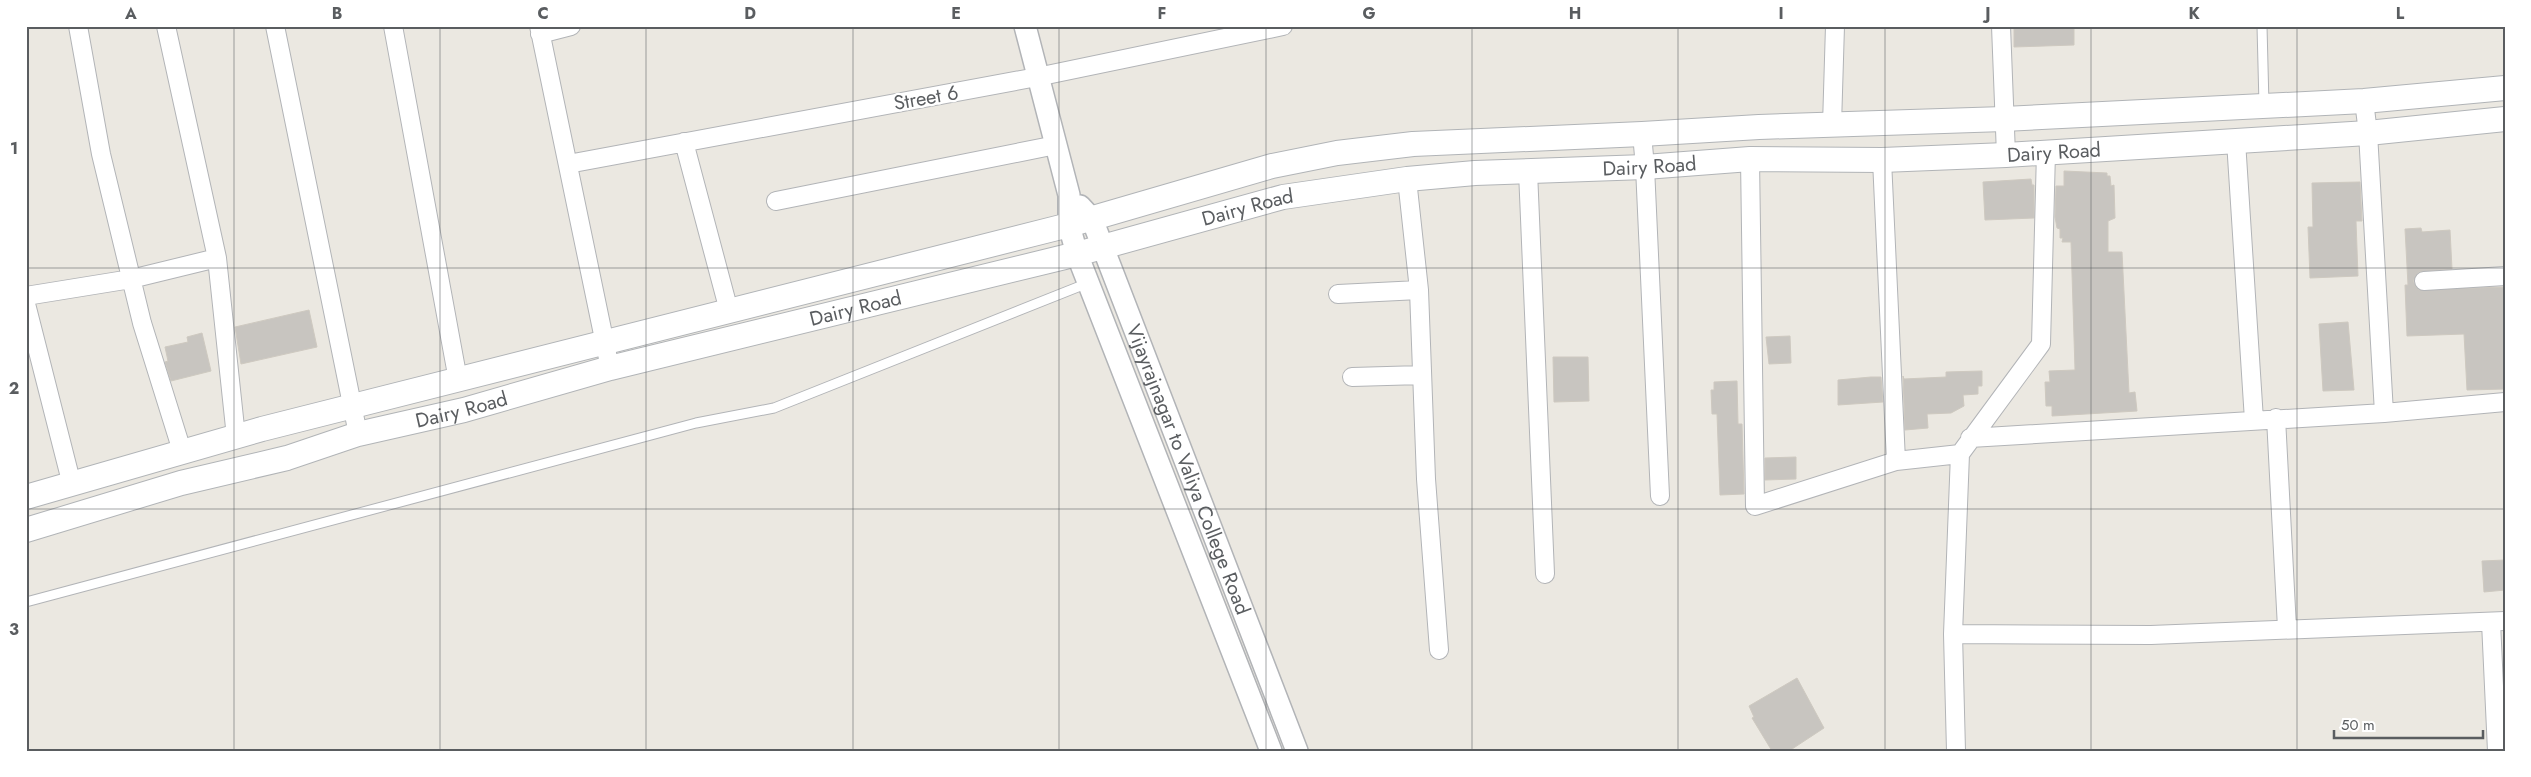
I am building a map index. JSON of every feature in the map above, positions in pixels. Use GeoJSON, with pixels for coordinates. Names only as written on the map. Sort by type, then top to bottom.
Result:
{"type":"FeatureCollection","features":[{"type":"Feature","properties":{"kind":"main road","name":"Dairy Road"},"geometry":{"type":"LineString","coordinates":[[26,497],[72,485],[182,451],[1092,219],[1272,166],[1337,153],[1413,144],[1832,124],[2004,119],[2364,101],[2505,88]]}},
{"type":"Feature","properties":{"kind":"main road","name":"Dairy Road"},"geometry":{"type":"LineString","coordinates":[[26,530],[181,483],[287,458],[358,434],[464,410],[610,368],[1077,254],[1283,197],[1407,179],[1476,172],[1645,167],[1750,159],[1882,160],[2006,155],[2368,133],[2505,119]]}},
{"type":"Feature","properties":{"kind":"street"},"geometry":{"type":"LineString","coordinates":[[78,26],[101,154],[142,323],[182,451]]}},
{"type":"Feature","properties":{"kind":"street"},"geometry":{"type":"LineString","coordinates":[[166,26],[217,258],[236,437]]}},
{"type":"Feature","properties":{"kind":"street"},"geometry":{"type":"LineString","coordinates":[[275,26],[358,434]]}},
{"type":"Feature","properties":{"kind":"street"},"geometry":{"type":"LineString","coordinates":[[393,26],[458,380]]}},
{"type":"Feature","properties":{"kind":"street"},"geometry":{"type":"LineString","coordinates":[[570,26],[540,30],[610,368]]}},
{"type":"Feature","properties":{"kind":"street","name":"Vijayrajnagar to Valiya College Road"},"geometry":{"type":"LineString","coordinates":[[1025,26],[1069,195],[1069,225],[1077,254],[1271,751]]}},
{"type":"Feature","properties":{"kind":"street","name":"Street 6"},"geometry":{"type":"LineString","coordinates":[[568,164],[1038,77],[1283,26]]}},
{"type":"Feature","properties":{"kind":"street"},"geometry":{"type":"LineString","coordinates":[[1832,124],[1835,26]]}},
{"type":"Feature","properties":{"kind":"street"},"geometry":{"type":"LineString","coordinates":[[2001,26],[2006,155]]}},
{"type":"Feature","properties":{"kind":"street"},"geometry":{"type":"LineString","coordinates":[[2364,101],[2368,133],[2384,413]]}},
{"type":"Feature","properties":{"kind":"street"},"geometry":{"type":"LineString","coordinates":[[1642,134],[1660,496]]}},
{"type":"Feature","properties":{"kind":"street"},"geometry":{"type":"LineString","coordinates":[[2236,141],[2254,420]]}},
{"type":"Feature","properties":{"kind":"street"},"geometry":{"type":"LineString","coordinates":[[684,142],[729,311]]}},
{"type":"Feature","properties":{"kind":"street"},"geometry":{"type":"LineString","coordinates":[[776,201],[1056,145]]}},
{"type":"Feature","properties":{"kind":"street"},"geometry":{"type":"LineString","coordinates":[[1956,751],[1953,634],[1960,454],[2041,344],[2046,152]]}},
{"type":"Feature","properties":{"kind":"street"},"geometry":{"type":"LineString","coordinates":[[1750,159],[1755,506],[1896,461],[1960,454]]}},
{"type":"Feature","properties":{"kind":"street"},"geometry":{"type":"LineString","coordinates":[[1882,160],[1896,461]]}},
{"type":"Feature","properties":{"kind":"street"},"geometry":{"type":"LineString","coordinates":[[1528,171],[1545,574]]}},
{"type":"Feature","properties":{"kind":"street"},"geometry":{"type":"LineString","coordinates":[[1407,179],[1419,290],[1426,479],[1438,650]]}},
{"type":"Feature","properties":{"kind":"street","name":"Vijayrajnagar to Valiya College Road"},"geometry":{"type":"LineString","coordinates":[[1069,195],[1092,219],[1101,247],[1298,751]]}},
{"type":"Feature","properties":{"kind":"street"},"geometry":{"type":"LineString","coordinates":[[26,296],[132,279],[217,258]]}},
{"type":"Feature","properties":{"kind":"street"},"geometry":{"type":"LineString","coordinates":[[2424,281],[2505,276]]}},
{"type":"Feature","properties":{"kind":"street"},"geometry":{"type":"LineString","coordinates":[[1338,294],[1419,290]]}},
{"type":"Feature","properties":{"kind":"street"},"geometry":{"type":"LineString","coordinates":[[26,304],[72,485]]}},
{"type":"Feature","properties":{"kind":"street"},"geometry":{"type":"LineString","coordinates":[[1352,377],[1422,375]]}},
{"type":"Feature","properties":{"kind":"street"},"geometry":{"type":"LineString","coordinates":[[1970,438],[2276,418],[2384,413],[2505,402]]}},
{"type":"Feature","properties":{"kind":"street"},"geometry":{"type":"LineString","coordinates":[[2276,418],[2287,628]]}},
{"type":"Feature","properties":{"kind":"street"},"geometry":{"type":"LineString","coordinates":[[1953,634],[2151,635],[2287,628],[2498,622],[2497,751]]}},
{"type":"Feature","properties":{"kind":"lane"},"geometry":{"type":"LineString","coordinates":[[2262,26],[2264,105]]}},
{"type":"Feature","properties":{"kind":"lane"},"geometry":{"type":"LineString","coordinates":[[26,602],[696,423],[774,408],[1088,283]]}},
{"type":"Feature","properties":{"kind":"building"},"geometry":{"type":"Polygon","coordinates":[[[2014,26],[2074,26],[2074,45],[2014,47],[2014,26]]]}},
{"type":"Feature","properties":{"kind":"building"},"geometry":{"type":"Polygon","coordinates":[[[2064,171],[2107,173],[2107,176],[2110,176],[2111,186],[2114,185],[2115,218],[2108,221],[2108,252],[2122,252],[2129,393],[2135,392],[2137,411],[2052,416],[2052,406],[2046,406],[2045,382],[2050,382],[2049,371],[2075,370],[2071,242],[2062,242],[2063,238],[2060,238],[2060,229],[2057,228],[2055,217],[2056,186],[2064,186],[2064,171]]]}},
{"type":"Feature","properties":{"kind":"building"},"geometry":{"type":"Polygon","coordinates":[[[2031,179],[2032,185],[2034,185],[2034,218],[1985,220],[1983,182],[2031,179]]]}},
{"type":"Feature","properties":{"kind":"building"},"geometry":{"type":"Polygon","coordinates":[[[2360,182],[2362,221],[2356,221],[2358,276],[2310,278],[2308,227],[2313,227],[2312,183],[2360,182]]]}},
{"type":"Feature","properties":{"kind":"building"},"geometry":{"type":"Polygon","coordinates":[[[2421,228],[2422,232],[2450,230],[2452,269],[2419,272],[2413,281],[2419,290],[2505,287],[2505,389],[2467,390],[2464,334],[2407,336],[2405,285],[2408,285],[2405,229],[2421,228]]]}},
{"type":"Feature","properties":{"kind":"building"},"geometry":{"type":"Polygon","coordinates":[[[309,310],[317,347],[241,364],[235,327],[309,310]]]}},
{"type":"Feature","properties":{"kind":"building"},"geometry":{"type":"Polygon","coordinates":[[[2348,322],[2354,390],[2323,391],[2319,324],[2348,322]]]}},
{"type":"Feature","properties":{"kind":"building"},"geometry":{"type":"Polygon","coordinates":[[[202,333],[211,371],[171,381],[165,362],[168,361],[165,347],[188,342],[187,337],[202,333]]]}},
{"type":"Feature","properties":{"kind":"building"},"geometry":{"type":"Polygon","coordinates":[[[1790,336],[1791,363],[1769,364],[1766,337],[1790,336]]]}},
{"type":"Feature","properties":{"kind":"building"},"geometry":{"type":"Polygon","coordinates":[[[1553,357],[1588,357],[1589,401],[1554,402],[1553,357]]]}},
{"type":"Feature","properties":{"kind":"building"},"geometry":{"type":"Polygon","coordinates":[[[1982,371],[1982,386],[1978,386],[1978,394],[1963,395],[1964,406],[1951,413],[1927,414],[1928,428],[1905,430],[1903,376],[1904,379],[1946,377],[1946,372],[1982,371]]]}},
{"type":"Feature","properties":{"kind":"building"},"geometry":{"type":"Polygon","coordinates":[[[1881,377],[1883,402],[1838,405],[1838,380],[1881,377]]]}},
{"type":"Feature","properties":{"kind":"building"},"geometry":{"type":"Polygon","coordinates":[[[1737,381],[1738,424],[1742,424],[1744,494],[1720,495],[1717,414],[1712,414],[1711,390],[1714,390],[1714,382],[1737,381]]]}},
{"type":"Feature","properties":{"kind":"building"},"geometry":{"type":"Polygon","coordinates":[[[1796,457],[1796,479],[1765,480],[1765,458],[1796,457]]]}},
{"type":"Feature","properties":{"kind":"building"},"geometry":{"type":"Polygon","coordinates":[[[2505,560],[2505,590],[2484,592],[2482,561],[2505,560]]]}},
{"type":"Feature","properties":{"kind":"building"},"geometry":{"type":"Polygon","coordinates":[[[1797,678],[1824,728],[1789,751],[1772,751],[1752,718],[1754,717],[1749,706],[1797,678]]]}}]}
